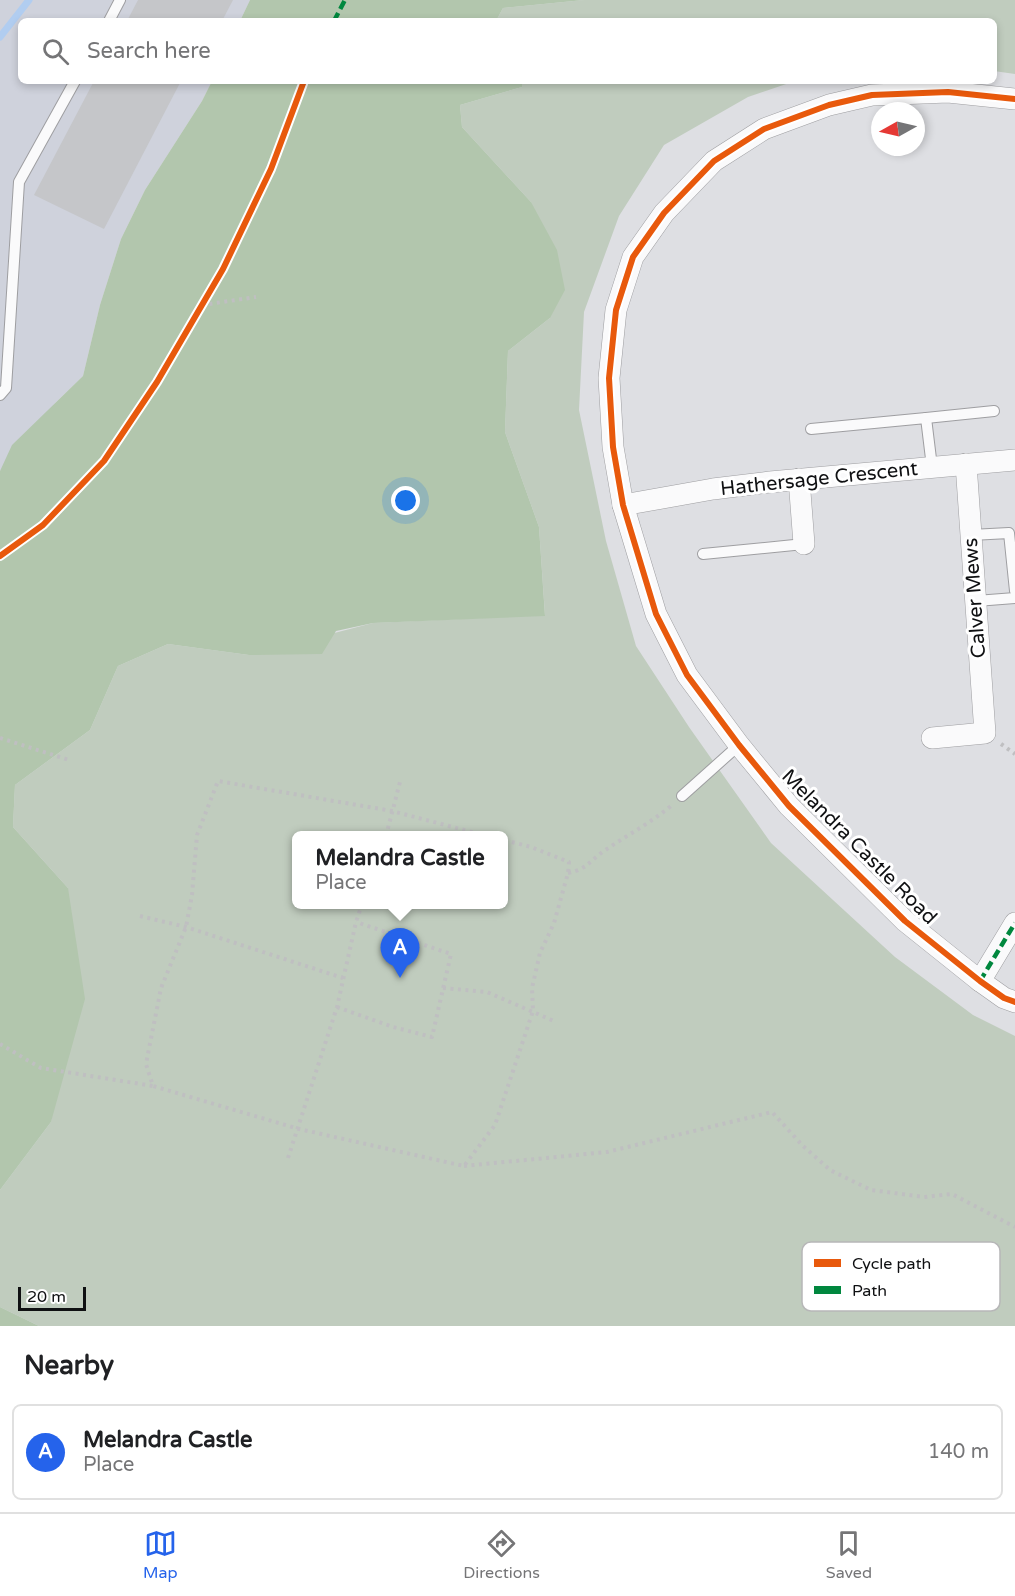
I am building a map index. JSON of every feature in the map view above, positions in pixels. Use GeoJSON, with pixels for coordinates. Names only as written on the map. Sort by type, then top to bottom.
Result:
{"type":"FeatureCollection","features":[{"type":"Feature","properties":{"kind":"street","name":"Melandra Castle Road"},"geometry":{"type":"LineString","coordinates":[[1015,99],[948,92],[872,95],[829,105],[764,129],[714,161],[664,213],[633,257],[616,310],[609,378],[613,447],[623,505],[656,614],[687,675],[789,806],[905,921],[980,981],[1015,1002]]}},
{"type":"Feature","properties":{"kind":"street","name":"Hathersage Crescent"},"geometry":{"type":"LineString","coordinates":[[623,505],[713,489],[1015,459]]}},
{"type":"Feature","properties":{"kind":"street","name":"Calver Mews"},"geometry":{"type":"LineString","coordinates":[[932,738],[985,733],[966,464]]}},
{"type":"Feature","properties":{"kind":"street"},"geometry":{"type":"LineString","coordinates":[[799,479],[804,544]]}},
{"type":"Feature","properties":{"kind":"street"},"geometry":{"type":"LineString","coordinates":[[980,981],[1015,923]]}},
{"type":"Feature","properties":{"kind":"lane"},"geometry":{"type":"LineString","coordinates":[[111,18],[120,0]]}},
{"type":"Feature","properties":{"kind":"lane"},"geometry":{"type":"LineString","coordinates":[[0,395],[6,388],[18,182],[73,84]]}},
{"type":"Feature","properties":{"kind":"lane"},"geometry":{"type":"LineString","coordinates":[[811,429],[994,411]]}},
{"type":"Feature","properties":{"kind":"lane"},"geometry":{"type":"LineString","coordinates":[[926,418],[932,467]]}},
{"type":"Feature","properties":{"kind":"lane"},"geometry":{"type":"LineString","coordinates":[[971,535],[1009,533],[1015,591]]}},
{"type":"Feature","properties":{"kind":"lane"},"geometry":{"type":"LineString","coordinates":[[703,555],[804,544]]}},
{"type":"Feature","properties":{"kind":"lane"},"geometry":{"type":"LineString","coordinates":[[976,601],[1015,598]]}},
{"type":"Feature","properties":{"kind":"lane"},"geometry":{"type":"LineString","coordinates":[[682,796],[739,744]]}},
{"type":"Feature","properties":{"kind":"path"},"geometry":{"type":"LineString","coordinates":[[202,305],[256,297]]}},
{"type":"Feature","properties":{"kind":"path"},"geometry":{"type":"LineString","coordinates":[[0,738],[69,760]]}},
{"type":"Feature","properties":{"kind":"path"},"geometry":{"type":"LineString","coordinates":[[153,1086],[146,1064],[161,988],[186,927],[192,895],[197,836],[218,781],[392,811],[468,831]]}},
{"type":"Feature","properties":{"kind":"path"},"geometry":{"type":"LineString","coordinates":[[387,831],[400,782]]}},
{"type":"Feature","properties":{"kind":"path"},"geometry":{"type":"LineString","coordinates":[[568,873],[581,871],[602,852],[654,820],[682,796]]}},
{"type":"Feature","properties":{"kind":"path"},"geometry":{"type":"LineString","coordinates":[[464,1166],[495,1125],[533,1011],[532,988],[540,953],[554,923],[568,873],[569,862],[531,847],[508,841]]}},
{"type":"Feature","properties":{"kind":"path"},"geometry":{"type":"LineString","coordinates":[[288,1158],[337,1007],[360,909]]}},
{"type":"Feature","properties":{"kind":"path"},"geometry":{"type":"LineString","coordinates":[[140,916],[186,927],[343,978]]}},
{"type":"Feature","properties":{"kind":"path"},"geometry":{"type":"LineString","coordinates":[[337,1007],[393,1027],[432,1037],[451,954],[356,922]]}},
{"type":"Feature","properties":{"kind":"path"},"geometry":{"type":"LineString","coordinates":[[443,988],[487,992],[556,1022]]}},
{"type":"Feature","properties":{"kind":"path"},"geometry":{"type":"LineString","coordinates":[[0,1044],[41,1068],[153,1086],[299,1129],[464,1166],[607,1152],[772,1112],[803,1146],[830,1170],[871,1190],[924,1197],[952,1194],[1015,1227]]}},
{"type":"Feature","properties":{"kind":"shaded area"},"geometry":{"type":"Polygon","coordinates":[[[0,0],[250,0],[241,18],[18,18],[18,84],[210,84],[145,190],[121,239],[100,305],[83,376],[56,402],[0,471],[0,0]]]}},
{"type":"Feature","properties":{"kind":"green space"},"geometry":{"type":"Polygon","coordinates":[[[250,0],[584,0],[503,8],[498,18],[241,18],[250,0]]]}},
{"type":"Feature","properties":{"kind":"green space"},"geometry":{"type":"Polygon","coordinates":[[[584,0],[1015,0],[1015,74],[997,71],[997,18],[498,18],[503,8],[584,0]]]}},
{"type":"Feature","properties":{"kind":"green space"},"geometry":{"type":"Polygon","coordinates":[[[210,84],[522,84],[522,87],[460,105],[462,127],[531,202],[557,250],[565,290],[550,318],[508,351],[505,432],[539,527],[545,616],[373,623],[336,631],[322,654],[249,655],[168,644],[118,666],[90,730],[15,785],[13,827],[68,888],[85,999],[51,1122],[0,1190],[0,471],[12,445],[83,376],[100,305],[121,239],[145,190],[210,84]]]}},
{"type":"Feature","properties":{"kind":"green space"},"geometry":{"type":"Polygon","coordinates":[[[522,84],[786,84],[748,97],[664,145],[619,216],[584,312],[579,410],[606,541],[636,646],[689,727],[771,843],[895,957],[973,1015],[1015,1036],[1015,1326],[39,1326],[0,1307],[0,1190],[51,1122],[68,888],[13,827],[15,785],[90,730],[118,666],[168,644],[249,655],[373,623],[545,615],[539,527],[505,432],[508,351],[550,318],[531,202],[462,127],[460,105],[522,87],[522,84]]]}},
{"type":"Feature","properties":{"kind":"green space"},"geometry":{"type":"Polygon","coordinates":[[[0,1307],[39,1326],[0,1326],[0,1307]]]}},
{"type":"Feature","properties":{"kind":"building"},"geometry":{"type":"Polygon","coordinates":[[[138,0],[233,0],[224,18],[129,18],[138,0]]]}},
{"type":"Feature","properties":{"kind":"building"},"geometry":{"type":"Polygon","coordinates":[[[92,84],[179,84],[104,229],[34,195],[92,84]]]}},
{"type":"Feature","properties":{"kind":"waterway"},"geometry":{"type":"LineString","coordinates":[[0,37],[29,0]]}},
{"type":"Feature","properties":{"kind":"marked path"},"geometry":{"type":"LineString","coordinates":[[336,18],[345,0]]}},
{"type":"Feature","properties":{"kind":"marked path"},"geometry":{"type":"LineString","coordinates":[[980,981],[1015,923]]}},
{"type":"Feature","properties":{"kind":"cycle path"},"geometry":{"type":"LineString","coordinates":[[0,556],[43,525],[104,461],[157,382],[223,269],[271,169],[303,84]]}},
{"type":"Feature","properties":{"kind":"cycle path"},"geometry":{"type":"LineString","coordinates":[[1015,99],[948,92],[872,95],[829,105],[764,129],[714,161],[664,213],[633,257],[616,310],[609,378],[613,447],[623,505],[656,614],[687,675],[739,745],[789,806],[905,921],[980,981],[1004,998],[1015,1002]]}},
{"type":"Feature","properties":{"kind":"place","name":"Melandra Castle"},"geometry":{"type":"Point","coordinates":[400,978]}}]}
